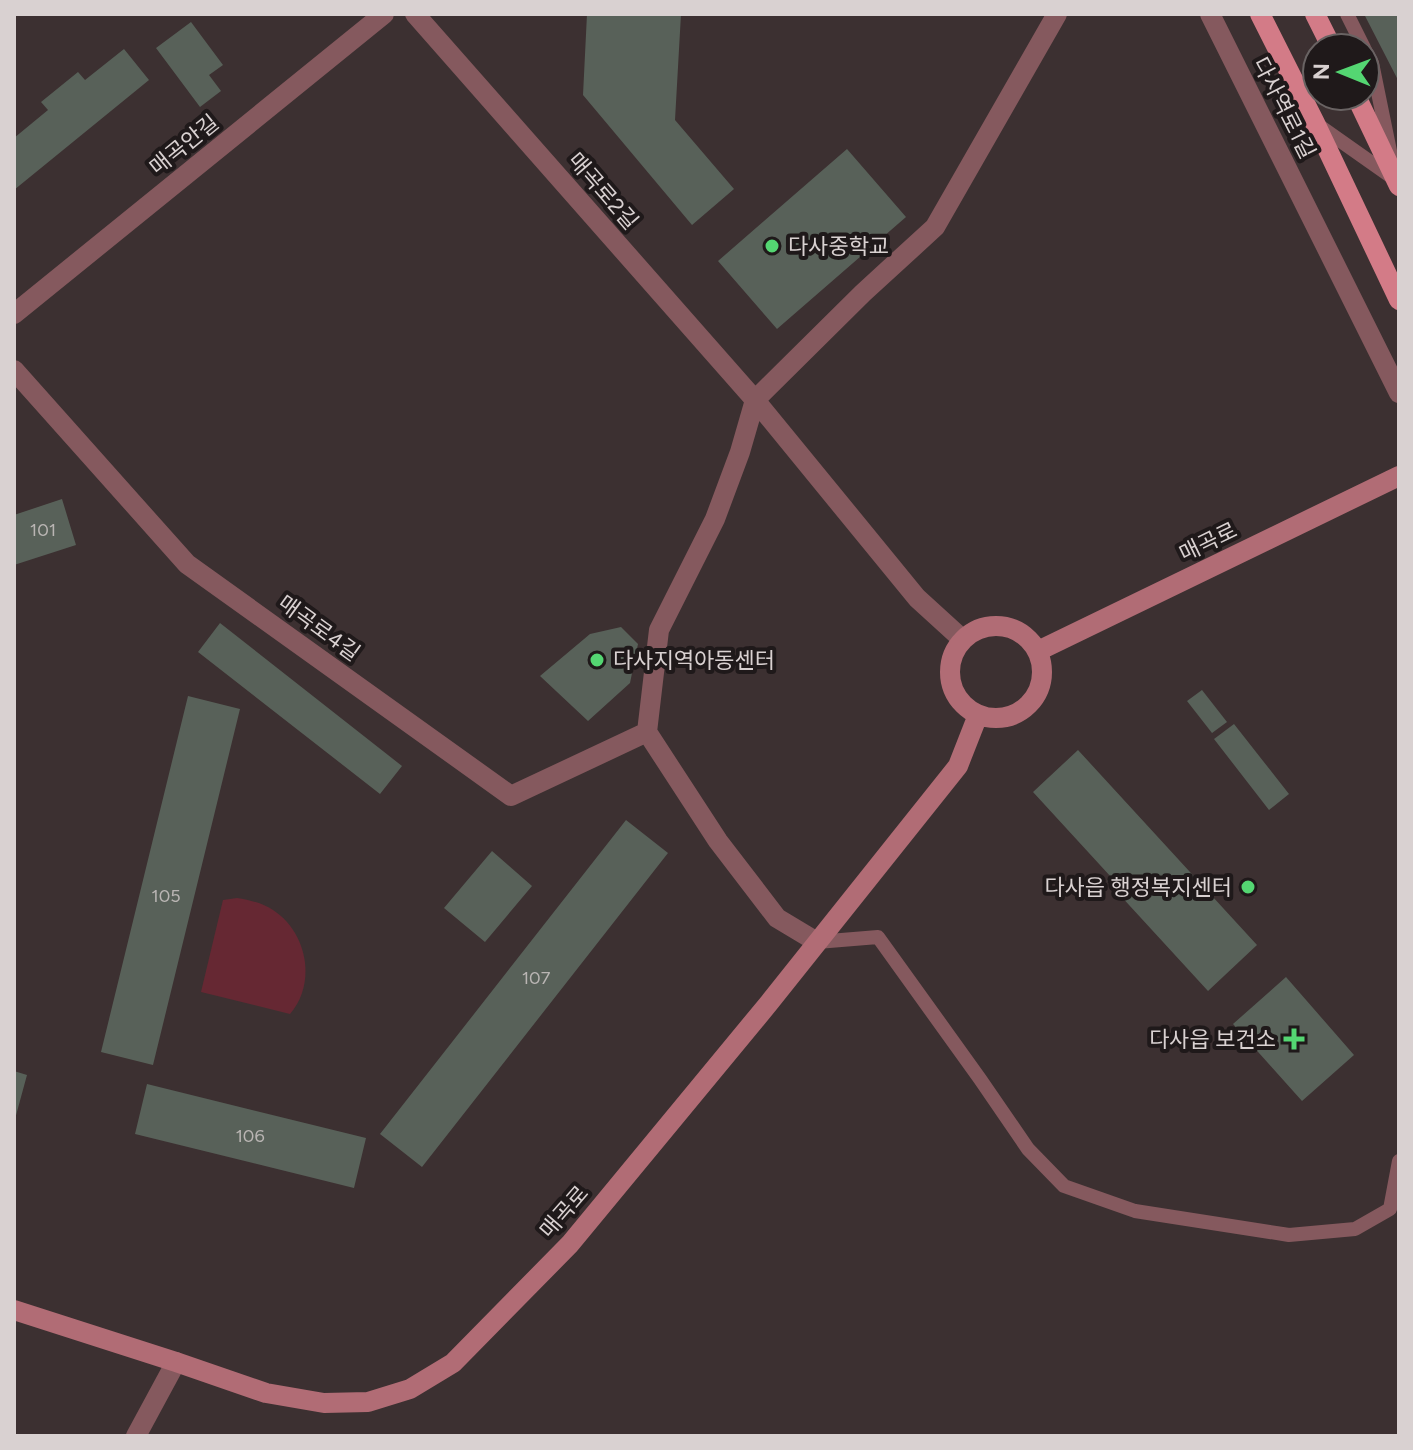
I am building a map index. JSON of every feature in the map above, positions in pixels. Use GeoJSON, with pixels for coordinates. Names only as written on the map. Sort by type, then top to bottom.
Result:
{"type":"FeatureCollection","features":[{"type":"Feature","properties":{"kind":"main road"},"geometry":{"type":"LineString","coordinates":[[1260,14],[1399,300]]}},
{"type":"Feature","properties":{"kind":"main road"},"geometry":{"type":"LineString","coordinates":[[1315,14],[1324,32]]}},
{"type":"Feature","properties":{"kind":"main road"},"geometry":{"type":"LineString","coordinates":[[1364,112],[1398,183]]}},
{"type":"Feature","properties":{"kind":"street","name":"매곡안길"},"geometry":{"type":"LineString","coordinates":[[14,314],[384,14]]}},
{"type":"Feature","properties":{"kind":"street","name":"매곡로2길"},"geometry":{"type":"LineString","coordinates":[[415,14],[755,400],[917,598],[962,639]]}},
{"type":"Feature","properties":{"kind":"street"},"geometry":{"type":"LineString","coordinates":[[817,942],[777,918],[718,841],[647,732],[659,630],[715,519],[755,400],[935,227],[1057,14]]}},
{"type":"Feature","properties":{"kind":"street","name":"다사역로1길"},"geometry":{"type":"LineString","coordinates":[[1210,14],[1399,393]]}},
{"type":"Feature","properties":{"kind":"street","name":"매곡로4길"},"geometry":{"type":"LineString","coordinates":[[14,370],[187,564],[511,796],[647,732]]}},
{"type":"Feature","properties":{"kind":"street","name":"매곡로"},"geometry":{"type":"LineString","coordinates":[[1038,651],[1399,476]]}},
{"type":"Feature","properties":{"kind":"street"},"geometry":{"type":"LineString","coordinates":[[1002,625],[1016,629],[1028,637],[1038,651],[1042,682],[1035,697],[1024,709],[1010,717],[994,719],[978,715],[964,706],[954,694],[950,665],[954,651],[962,639],[974,631],[1002,625]]}},
{"type":"Feature","properties":{"kind":"street","name":"매곡로"},"geometry":{"type":"LineString","coordinates":[[14,1310],[266,1393],[324,1403],[368,1402],[410,1389],[453,1363],[570,1244],[769,1003],[958,766],[978,715]]}},
{"type":"Feature","properties":{"kind":"street"},"geometry":{"type":"LineString","coordinates":[[136,1436],[176,1362]]}},
{"type":"Feature","properties":{"kind":"lane"},"geometry":{"type":"LineString","coordinates":[[1347,14],[1356,32]]}},
{"type":"Feature","properties":{"kind":"lane"},"geometry":{"type":"LineString","coordinates":[[1381,105],[1398,183]]}},
{"type":"Feature","properties":{"kind":"lane"},"geometry":{"type":"LineString","coordinates":[[1315,123],[1398,183]]}},
{"type":"Feature","properties":{"kind":"lane"},"geometry":{"type":"LineString","coordinates":[[817,942],[878,937],[1028,1149],[1064,1186],[1135,1211],[1289,1235],[1355,1229],[1390,1209],[1399,1161]]}},
{"type":"Feature","properties":{"kind":"shaded area"},"geometry":{"type":"Polygon","coordinates":[[[237,898],[273,910],[294,931],[300,944],[304,959],[304,988],[290,1014],[201,992],[223,900],[237,898]]]}},
{"type":"Feature","properties":{"kind":"building"},"geometry":{"type":"Polygon","coordinates":[[[587,14],[681,14],[675,120],[734,189],[692,225],[583,95],[587,14]]]}},
{"type":"Feature","properties":{"kind":"building"},"geometry":{"type":"Polygon","coordinates":[[[1364,14],[1399,14],[1399,82],[1381,47],[1381,32],[1373,32],[1364,14]]]}},
{"type":"Feature","properties":{"kind":"building"},"geometry":{"type":"Polygon","coordinates":[[[191,22],[223,65],[209,75],[221,91],[200,107],[156,48],[191,22]]]}},
{"type":"Feature","properties":{"kind":"building"},"geometry":{"type":"Polygon","coordinates":[[[124,49],[149,80],[14,190],[14,138],[48,110],[41,102],[78,72],[85,80],[124,49]]]}},
{"type":"Feature","properties":{"kind":"building"},"geometry":{"type":"Polygon","coordinates":[[[847,149],[906,217],[777,329],[718,261],[847,149]]]}},
{"type":"Feature","properties":{"kind":"building"},"geometry":{"type":"Polygon","coordinates":[[[62,499],[76,545],[14,565],[14,515],[62,499]]]}},
{"type":"Feature","properties":{"kind":"building"},"geometry":{"type":"Polygon","coordinates":[[[220,623],[402,766],[380,794],[198,652],[220,623]]]}},
{"type":"Feature","properties":{"kind":"building","name":"다사지역아동센터"},"geometry":{"type":"Polygon","coordinates":[[[621,627],[638,644],[630,683],[588,721],[540,676],[590,634],[621,627]]]}},
{"type":"Feature","properties":{"kind":"building"},"geometry":{"type":"Polygon","coordinates":[[[1202,690],[1227,722],[1212,733],[1187,701],[1202,690]]]}},
{"type":"Feature","properties":{"kind":"building"},"geometry":{"type":"Polygon","coordinates":[[[188,696],[240,709],[153,1065],[101,1052],[188,696]]]}},
{"type":"Feature","properties":{"kind":"building"},"geometry":{"type":"Polygon","coordinates":[[[1234,724],[1289,794],[1269,810],[1214,739],[1234,724]]]}},
{"type":"Feature","properties":{"kind":"building"},"geometry":{"type":"Polygon","coordinates":[[[1078,750],[1257,945],[1208,991],[1107,881],[1111,877],[1033,792],[1078,750]]]}},
{"type":"Feature","properties":{"kind":"building"},"geometry":{"type":"Polygon","coordinates":[[[626,820],[668,853],[422,1167],[380,1134],[626,820]]]}},
{"type":"Feature","properties":{"kind":"building"},"geometry":{"type":"Polygon","coordinates":[[[492,851],[532,886],[485,942],[444,908],[492,851]]]}},
{"type":"Feature","properties":{"kind":"building","name":"다사읍 보건소"},"geometry":{"type":"Polygon","coordinates":[[[1286,977],[1354,1055],[1302,1101],[1233,1024],[1286,977]]]}},
{"type":"Feature","properties":{"kind":"building"},"geometry":{"type":"Polygon","coordinates":[[[14,1071],[27,1075],[15,1119],[14,1119],[14,1071]]]}},
{"type":"Feature","properties":{"kind":"building"},"geometry":{"type":"Polygon","coordinates":[[[147,1084],[366,1138],[354,1188],[135,1134],[147,1084]]]}},
{"type":"Feature","properties":{"kind":"place","name":"다사중학교"},"geometry":{"type":"Point","coordinates":[772,246]}},
{"type":"Feature","properties":{"kind":"place","name":"다사지역아동센터"},"geometry":{"type":"Point","coordinates":[597,660]}},
{"type":"Feature","properties":{"kind":"place","name":"다사읍 행정복지센터"},"geometry":{"type":"Point","coordinates":[1248,887]}},
{"type":"Feature","properties":{"kind":"place","name":"다사읍 보건소"},"geometry":{"type":"Point","coordinates":[1294,1039]}}]}
